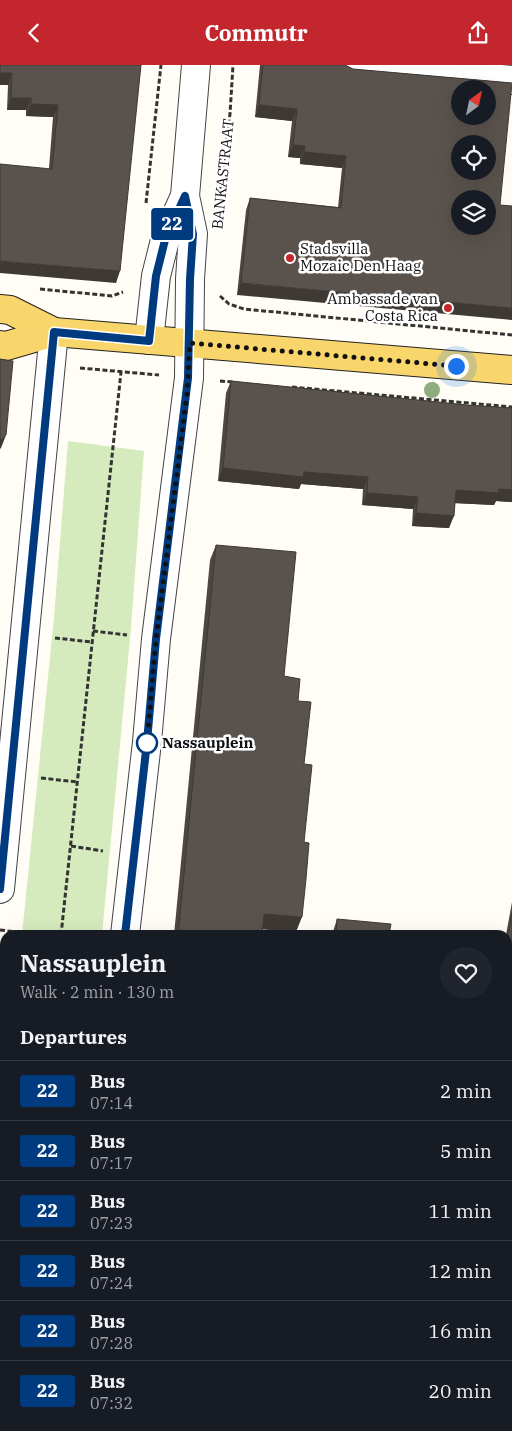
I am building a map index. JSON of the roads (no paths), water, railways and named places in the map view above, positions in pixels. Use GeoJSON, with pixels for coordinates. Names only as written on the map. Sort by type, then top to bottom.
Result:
{"type":"FeatureCollection","features":[{"type":"Feature","properties":{"kind":"main road"},"geometry":{"type":"LineString","coordinates":[[0,309],[10,310],[54,332],[512,371]]}},
{"type":"Feature","properties":{"kind":"main road"},"geometry":{"type":"LineString","coordinates":[[0,345],[6,346],[54,332]]}},
{"type":"Feature","properties":{"kind":"street","name":"BANKASTRAAT"},"geometry":{"type":"LineString","coordinates":[[190,343],[190,279],[193,234],[185,196],[196,65]]}},
{"type":"Feature","properties":{"kind":"street"},"geometry":{"type":"LineString","coordinates":[[350,65],[512,80]]}},
{"type":"Feature","properties":{"kind":"street","name":"BANKASTRAAT"},"geometry":{"type":"LineString","coordinates":[[149,341],[156,276],[165,240],[185,196]]}},
{"type":"Feature","properties":{"kind":"street"},"geometry":{"type":"LineString","coordinates":[[0,889],[54,332]]}},
{"type":"Feature","properties":{"kind":"street"},"geometry":{"type":"LineString","coordinates":[[126,930],[147,742],[156,639],[188,378],[190,343]]}},
{"type":"Feature","properties":{"kind":"place","name":"Stadsvilla Mozaic Den Haag"},"geometry":{"type":"Point","coordinates":[290,258]}},
{"type":"Feature","properties":{"kind":"place","name":"Ambassade van Costa Rica"},"geometry":{"type":"Point","coordinates":[448,308]}},
{"type":"Feature","properties":{"kind":"place","name":"Nassauplein"},"geometry":{"type":"Point","coordinates":[147,743]}}]}
